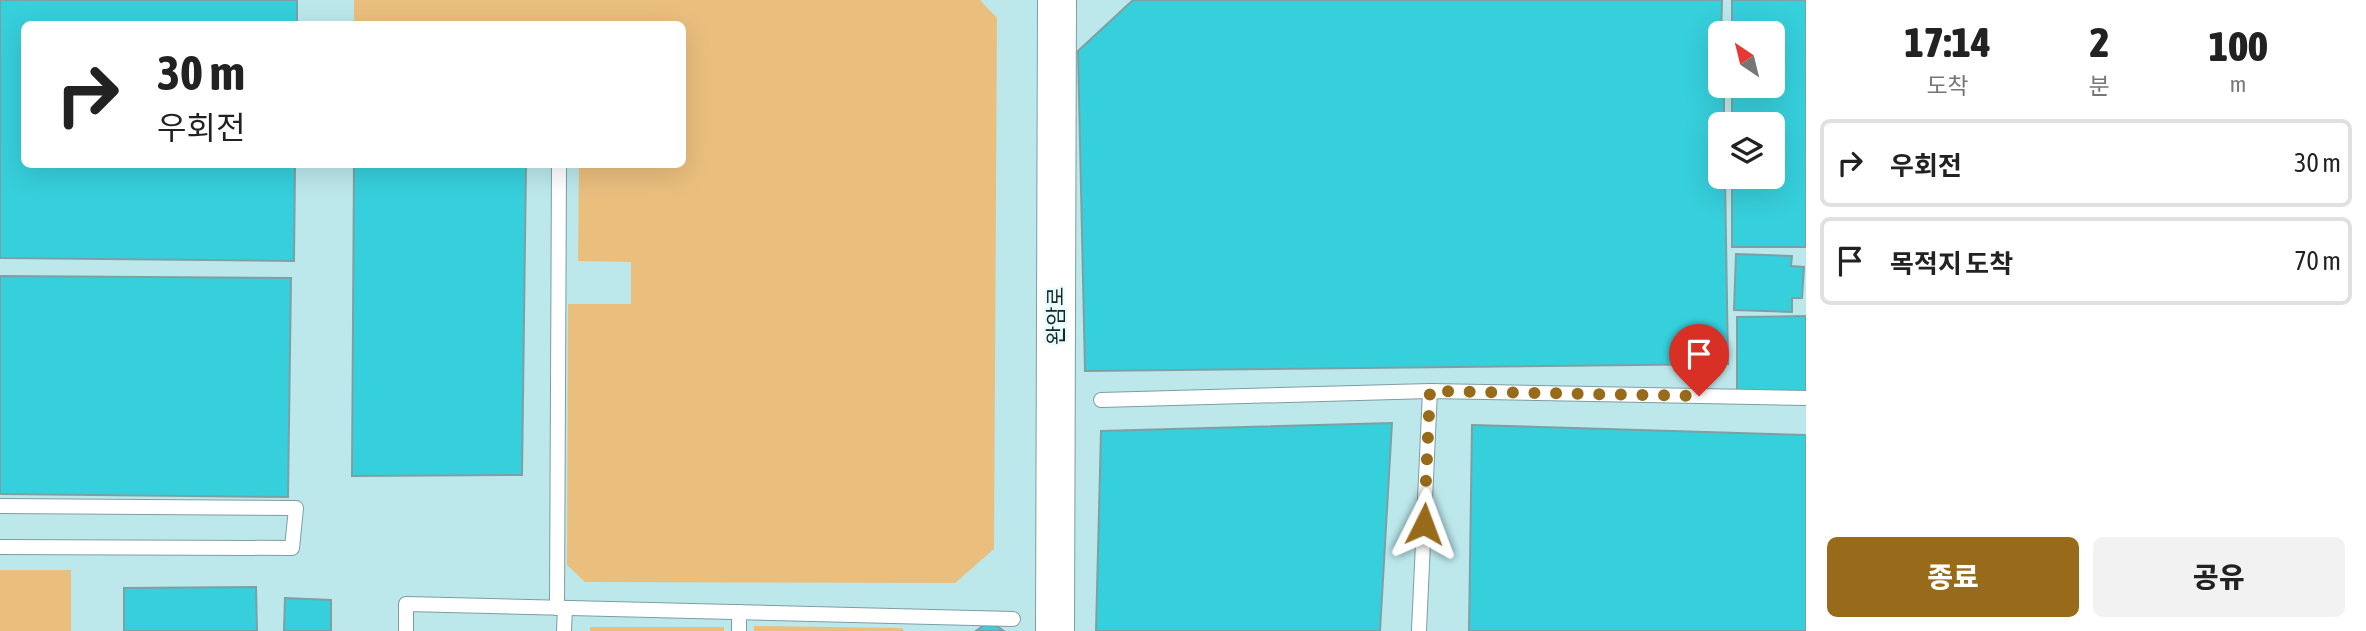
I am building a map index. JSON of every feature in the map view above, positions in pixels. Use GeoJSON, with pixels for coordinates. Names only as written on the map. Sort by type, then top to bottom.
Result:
{"type":"FeatureCollection","features":[{"type":"Feature","properties":{"kind":"main road","name":"완암로"},"geometry":{"type":"LineString","coordinates":[[1055,631],[1057,0]]}},
{"type":"Feature","properties":{"kind":"lane"},"geometry":{"type":"LineString","coordinates":[[559,168],[561,608],[564,631]]}},
{"type":"Feature","properties":{"kind":"lane"},"geometry":{"type":"LineString","coordinates":[[1419,630],[1430,391]]}},
{"type":"Feature","properties":{"kind":"lane"},"geometry":{"type":"LineString","coordinates":[[1101,400],[1430,391],[1806,398]]}},
{"type":"Feature","properties":{"kind":"lane"},"geometry":{"type":"LineString","coordinates":[[0,506],[296,508],[292,548],[0,547]]}},
{"type":"Feature","properties":{"kind":"lane"},"geometry":{"type":"LineString","coordinates":[[406,631],[405,604],[739,612],[935,624],[1013,620]]}},
{"type":"Feature","properties":{"kind":"lane"},"geometry":{"type":"LineString","coordinates":[[739,612],[739,631]]}},
{"type":"Feature","properties":{"kind":"shaded area"},"geometry":{"type":"Polygon","coordinates":[[[0,0],[1806,0],[1806,631],[0,631],[0,0]]]}},
{"type":"Feature","properties":{"kind":"shaded area"},"geometry":{"type":"Polygon","coordinates":[[[354,0],[980,0],[997,18],[994,549],[955,583],[585,582],[567,565],[568,304],[631,304],[631,262],[578,261],[579,168],[686,168],[686,21],[354,21],[354,0]]]}},
{"type":"Feature","properties":{"kind":"shaded area"},"geometry":{"type":"Polygon","coordinates":[[[0,570],[71,570],[71,631],[0,631],[0,570]]]}},
{"type":"Feature","properties":{"kind":"shaded area"},"geometry":{"type":"Polygon","coordinates":[[[754,626],[902,628],[904,631],[754,631],[754,626]]]}},
{"type":"Feature","properties":{"kind":"shaded area"},"geometry":{"type":"Polygon","coordinates":[[[590,627],[724,627],[724,631],[590,631],[590,627]]]}},
{"type":"Feature","properties":{"kind":"building"},"geometry":{"type":"Polygon","coordinates":[[[0,0],[297,0],[297,21],[21,21],[21,168],[295,168],[294,261],[0,258],[0,0]]]}},
{"type":"Feature","properties":{"kind":"building"},"geometry":{"type":"Polygon","coordinates":[[[1133,0],[1722,0],[1722,21],[1708,21],[1708,98],[1724,98],[1724,112],[1708,112],[1708,189],[1725,189],[1728,364],[1085,371],[1078,51],[1133,0]]]}},
{"type":"Feature","properties":{"kind":"building"},"geometry":{"type":"Polygon","coordinates":[[[1732,0],[1806,0],[1806,247],[1732,247],[1732,189],[1785,189],[1785,112],[1732,112],[1732,98],[1785,98],[1785,21],[1732,21],[1732,0]]]}},
{"type":"Feature","properties":{"kind":"building"},"geometry":{"type":"Polygon","coordinates":[[[354,168],[526,168],[522,475],[352,476],[354,168]]]}},
{"type":"Feature","properties":{"kind":"building"},"geometry":{"type":"Polygon","coordinates":[[[1736,254],[1792,256],[1791,266],[1804,267],[1802,298],[1792,298],[1792,312],[1734,310],[1736,254]]]}},
{"type":"Feature","properties":{"kind":"building"},"geometry":{"type":"Polygon","coordinates":[[[0,276],[291,278],[288,497],[0,494],[0,276]]]}},
{"type":"Feature","properties":{"kind":"building"},"geometry":{"type":"Polygon","coordinates":[[[1806,316],[1806,393],[1737,392],[1737,317],[1806,316]]]}},
{"type":"Feature","properties":{"kind":"building"},"geometry":{"type":"Polygon","coordinates":[[[1392,423],[1380,631],[1096,631],[1101,431],[1392,423]]]}},
{"type":"Feature","properties":{"kind":"building"},"geometry":{"type":"Polygon","coordinates":[[[1472,425],[1806,435],[1806,631],[1469,631],[1472,425]]]}},
{"type":"Feature","properties":{"kind":"building"},"geometry":{"type":"Polygon","coordinates":[[[256,587],[257,631],[124,631],[124,588],[256,587]]]}},
{"type":"Feature","properties":{"kind":"building"},"geometry":{"type":"Polygon","coordinates":[[[285,598],[331,600],[331,631],[284,631],[285,598]]]}},
{"type":"Feature","properties":{"kind":"building"},"geometry":{"type":"Polygon","coordinates":[[[994,624],[1004,631],[976,631],[984,625],[994,624]]]}},
{"type":"Feature","properties":{"kind":"route"},"geometry":{"type":"LineString","coordinates":[[1424,524],[1430,391],[1699,396]]}}]}
